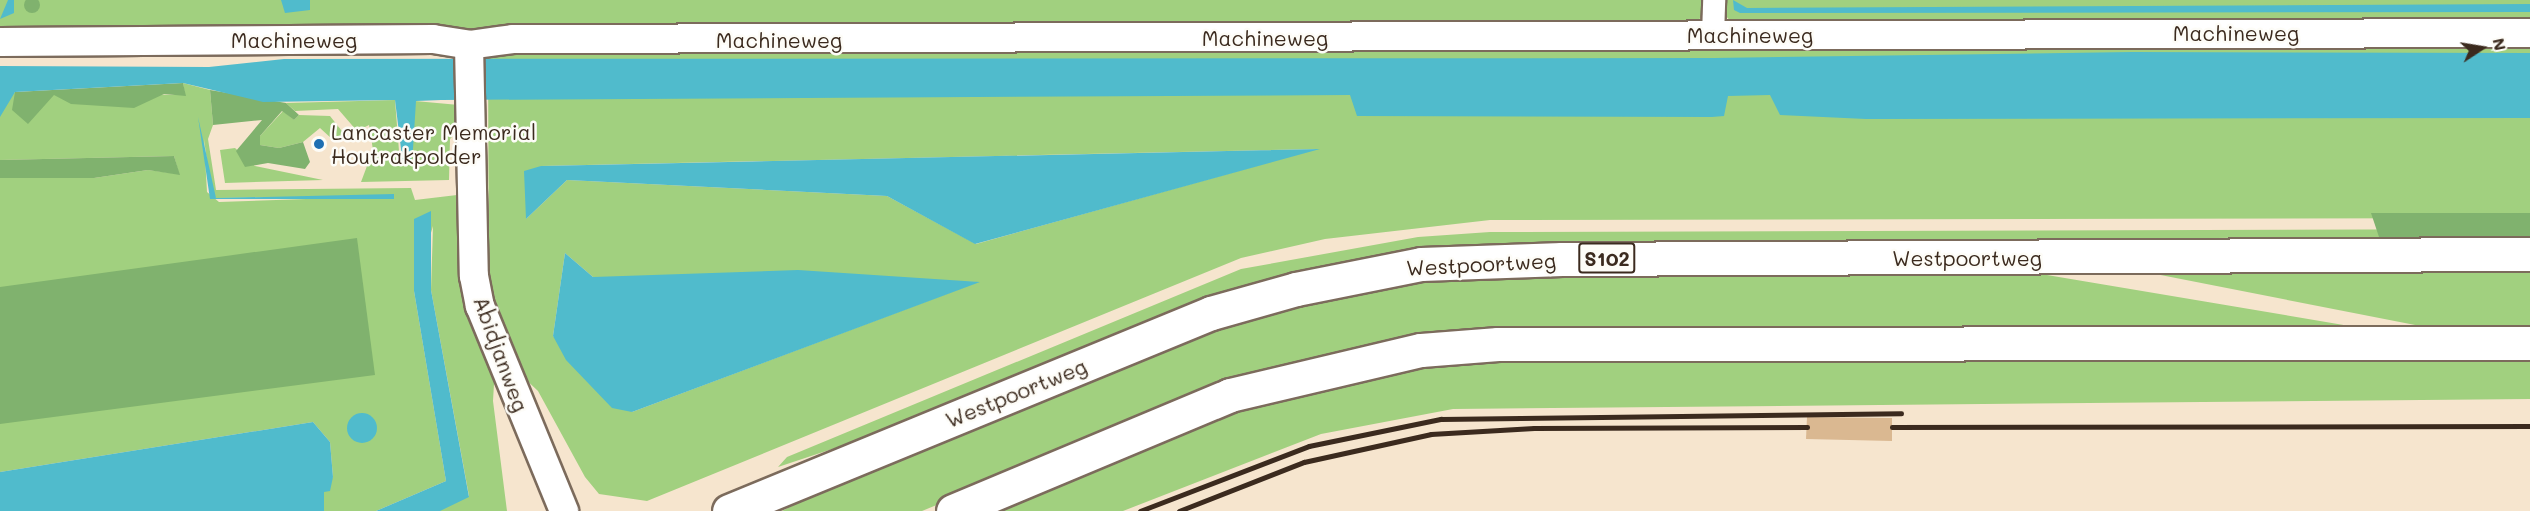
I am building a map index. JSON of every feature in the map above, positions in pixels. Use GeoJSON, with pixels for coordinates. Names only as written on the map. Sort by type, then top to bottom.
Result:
{"type":"FeatureCollection","features":[{"type":"Feature","properties":{"kind":"main road","name":"Westpoortweg"},"geometry":{"type":"LineString","coordinates":[[729,511],[1211,313],[1296,289],[1421,264],[1562,258],[2530,254]]}},
{"type":"Feature","properties":{"kind":"main road"},"geometry":{"type":"LineString","coordinates":[[953,511],[1230,395],[1421,350],[1510,344],[2530,344]]}},
{"type":"Feature","properties":{"kind":"street"},"geometry":{"type":"LineString","coordinates":[[1713,35],[1714,0]]}},
{"type":"Feature","properties":{"kind":"street","name":"Machineweg"},"geometry":{"type":"LineString","coordinates":[[0,42],[433,39],[470,52],[513,39],[2530,33]]}},
{"type":"Feature","properties":{"kind":"street","name":"Abidjanweg"},"geometry":{"type":"LineString","coordinates":[[470,52],[474,276],[480,306],[564,511]]}},
{"type":"Feature","properties":{"kind":"green space"},"geometry":{"type":"Polygon","coordinates":[[[32,-3],[40,5],[32,13],[24,5],[32,-3]]]}},
{"type":"Feature","properties":{"kind":"green space"},"geometry":{"type":"Polygon","coordinates":[[[0,0],[2530,0],[2530,24],[1732,23],[1725,15],[1702,16],[1696,23],[0,33],[0,0]]]}},
{"type":"Feature","properties":{"kind":"green space"},"geometry":{"type":"Polygon","coordinates":[[[2530,41],[2530,218],[1490,220],[1325,239],[1241,258],[647,501],[599,494],[585,477],[538,391],[521,375],[489,294],[488,51],[2530,41]],[[1317,149],[541,166],[526,219],[567,180],[887,196],[976,244],[1317,149]],[[565,253],[553,336],[632,412],[978,282],[593,277],[565,253]]]}},
{"type":"Feature","properties":{"kind":"green space"},"geometry":{"type":"Polygon","coordinates":[[[183,83],[210,90],[213,125],[208,139],[216,190],[411,188],[415,200],[457,195],[463,199],[495,367],[493,401],[507,511],[436,511],[469,496],[431,290],[433,226],[414,291],[446,481],[376,511],[324,511],[324,491],[333,477],[330,442],[313,422],[0,472],[0,178],[94,178],[148,170],[179,174],[174,156],[0,160],[0,103],[15,92],[185,95],[183,83]],[[204,139],[207,192],[219,202],[395,196],[216,198],[211,193],[204,139]]]}},
{"type":"Feature","properties":{"kind":"green space"},"geometry":{"type":"Polygon","coordinates":[[[183,83],[186,96],[164,94],[134,108],[71,104],[54,95],[28,124],[12,110],[15,92],[183,83]]]}},
{"type":"Feature","properties":{"kind":"green space"},"geometry":{"type":"Polygon","coordinates":[[[210,90],[286,103],[299,115],[294,120],[282,111],[260,136],[260,145],[279,148],[303,142],[310,162],[305,169],[268,163],[245,167],[236,151],[262,120],[213,125],[210,90]]]}},
{"type":"Feature","properties":{"kind":"green space"},"geometry":{"type":"Polygon","coordinates":[[[395,100],[399,151],[410,164],[415,101],[459,105],[460,128],[450,139],[449,180],[361,182],[373,150],[369,125],[357,131],[338,109],[295,111],[286,103],[395,100]]]}},
{"type":"Feature","properties":{"kind":"green space"},"geometry":{"type":"Polygon","coordinates":[[[283,111],[294,120],[299,115],[330,116],[345,135],[332,139],[320,128],[303,142],[279,148],[260,145],[260,136],[283,111]]]}},
{"type":"Feature","properties":{"kind":"green space"},"geometry":{"type":"Polygon","coordinates":[[[235,148],[255,166],[323,180],[225,183],[220,150],[235,148]]]}},
{"type":"Feature","properties":{"kind":"green space"},"geometry":{"type":"Polygon","coordinates":[[[174,156],[180,175],[148,170],[94,178],[0,178],[0,160],[174,156]]]}},
{"type":"Feature","properties":{"kind":"green space"},"geometry":{"type":"Polygon","coordinates":[[[2371,213],[2530,213],[2530,241],[2380,240],[2371,213]]]}},
{"type":"Feature","properties":{"kind":"green space"},"geometry":{"type":"Polygon","coordinates":[[[2530,229],[2382,246],[2307,237],[2216,238],[2157,247],[1420,254],[778,467],[787,457],[1241,269],[1418,237],[1490,232],[2530,229]]]}},
{"type":"Feature","properties":{"kind":"green space"},"geometry":{"type":"Polygon","coordinates":[[[357,238],[375,375],[0,424],[0,287],[357,238]]]}},
{"type":"Feature","properties":{"kind":"green space"},"geometry":{"type":"Polygon","coordinates":[[[2530,268],[2530,332],[2456,333],[2130,269],[2530,268]]]}},
{"type":"Feature","properties":{"kind":"green space"},"geometry":{"type":"Polygon","coordinates":[[[2012,269],[2385,332],[1531,334],[1182,404],[922,511],[782,511],[898,451],[1230,317],[1409,275],[2012,269]]]}},
{"type":"Feature","properties":{"kind":"green space"},"geometry":{"type":"Polygon","coordinates":[[[2530,351],[2530,399],[1453,409],[1321,434],[1123,511],[990,511],[1261,399],[1421,358],[2530,351]]]}},
{"type":"Feature","properties":{"kind":"water"},"geometry":{"type":"Polygon","coordinates":[[[8,0],[14,0],[14,13],[0,19],[8,0]]]}},
{"type":"Feature","properties":{"kind":"water"},"geometry":{"type":"Polygon","coordinates":[[[281,0],[310,0],[310,10],[285,13],[281,0]]]}},
{"type":"Feature","properties":{"kind":"water"},"geometry":{"type":"Polygon","coordinates":[[[1733,0],[1747,8],[2530,4],[2530,12],[1740,13],[1734,10],[1733,0]]]}},
{"type":"Feature","properties":{"kind":"water"},"geometry":{"type":"Polygon","coordinates":[[[2132,52],[2530,53],[2530,118],[1866,119],[1780,115],[1770,95],[1728,96],[1724,116],[1712,117],[1357,116],[1350,95],[441,100],[416,101],[410,164],[403,165],[395,100],[263,102],[183,83],[15,92],[0,117],[0,66],[209,67],[284,59],[1714,58],[2132,52]]]}},
{"type":"Feature","properties":{"kind":"water"},"geometry":{"type":"Polygon","coordinates":[[[198,117],[216,198],[394,194],[394,199],[210,199],[198,117]]]}},
{"type":"Feature","properties":{"kind":"water"},"geometry":{"type":"Polygon","coordinates":[[[1320,149],[975,244],[887,196],[567,180],[526,219],[524,171],[541,166],[1320,149]]]}},
{"type":"Feature","properties":{"kind":"water"},"geometry":{"type":"Polygon","coordinates":[[[431,211],[431,290],[469,497],[440,511],[376,511],[446,481],[414,291],[414,219],[431,211]]]}},
{"type":"Feature","properties":{"kind":"water"},"geometry":{"type":"Polygon","coordinates":[[[565,253],[593,277],[798,270],[980,282],[632,412],[612,408],[566,360],[553,336],[565,253]]]}},
{"type":"Feature","properties":{"kind":"water"},"geometry":{"type":"Polygon","coordinates":[[[362,413],[373,417],[377,428],[373,439],[362,443],[351,439],[347,428],[351,417],[362,413]]]}},
{"type":"Feature","properties":{"kind":"water"},"geometry":{"type":"Polygon","coordinates":[[[313,422],[330,442],[333,477],[330,491],[324,492],[324,511],[0,511],[0,472],[313,422]]]}},
{"type":"Feature","properties":{"kind":"building"},"geometry":{"type":"Polygon","coordinates":[[[1807,417],[1892,418],[1892,441],[1806,439],[1807,417]]]}},
{"type":"Feature","properties":{"kind":"railway"},"geometry":{"type":"LineString","coordinates":[[1140,511],[1309,446],[1441,419],[1901,413]]}},
{"type":"Feature","properties":{"kind":"railway"},"geometry":{"type":"LineString","coordinates":[[1892,427],[2530,426]]}},
{"type":"Feature","properties":{"kind":"railway"},"geometry":{"type":"LineString","coordinates":[[1179,511],[1304,462],[1431,434],[1534,428],[1807,427]]}},
{"type":"Feature","properties":{"kind":"place","name":"Lancaster Memorial Houtrakpolder"},"geometry":{"type":"Point","coordinates":[319,144]}}]}
